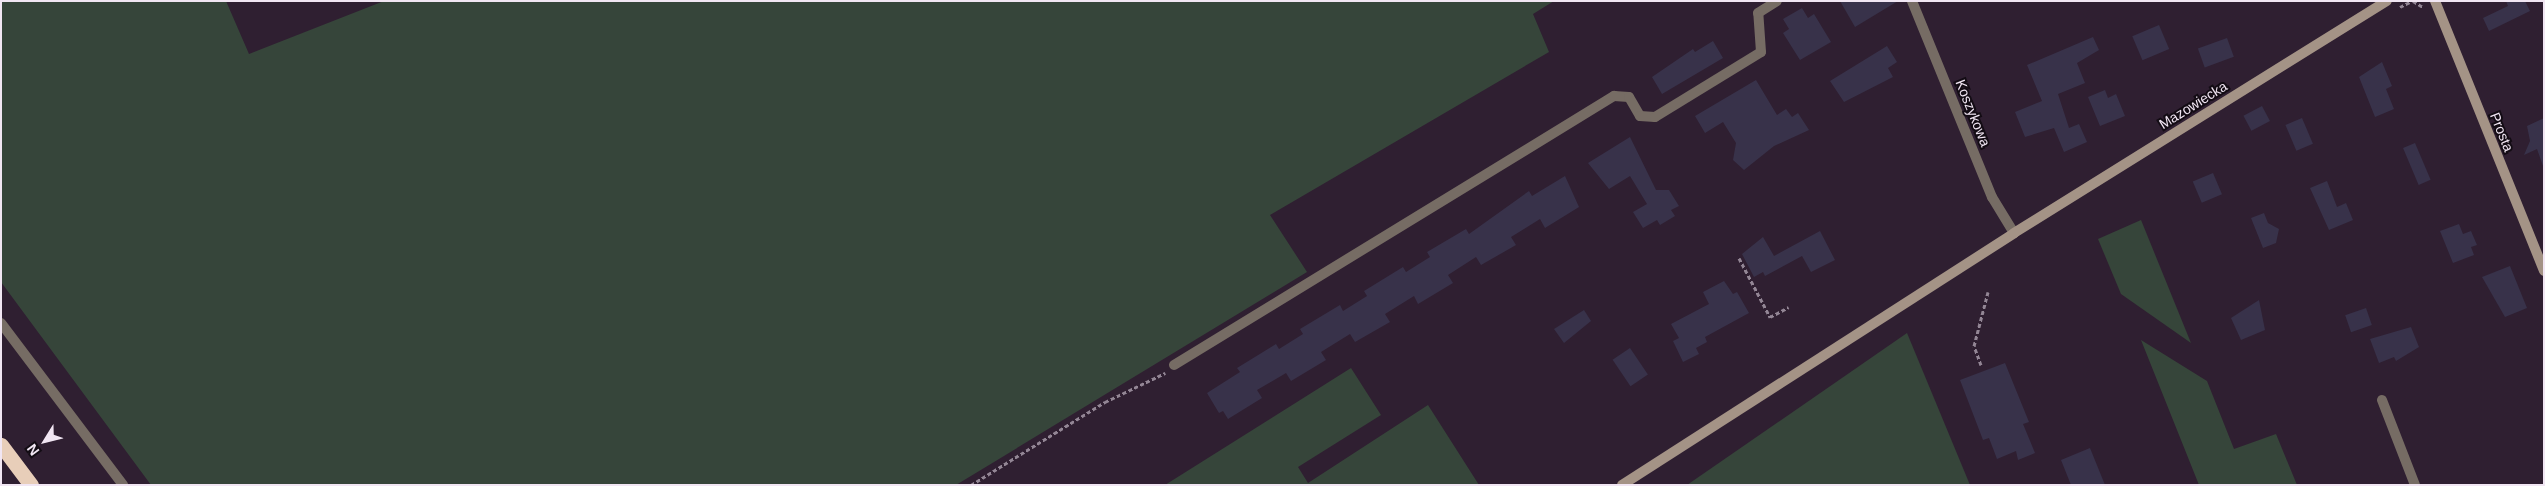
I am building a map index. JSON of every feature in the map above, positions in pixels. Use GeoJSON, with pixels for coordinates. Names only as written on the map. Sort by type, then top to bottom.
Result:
{"type":"FeatureCollection","features":[{"type":"Feature","properties":{"kind":"highway"},"geometry":{"type":"LineString","coordinates":[[1,445],[30,485]]}},
{"type":"Feature","properties":{"kind":"street"},"geometry":{"type":"LineString","coordinates":[[1174,365],[1614,96],[1628,97],[1640,116],[1655,117],[1761,52],[1758,13],[1777,1]]}},
{"type":"Feature","properties":{"kind":"street","name":"Koszykowa"},"geometry":{"type":"LineString","coordinates":[[1912,1],[1992,197],[2014,233]]}},
{"type":"Feature","properties":{"kind":"street","name":"Mazowiecka"},"geometry":{"type":"LineString","coordinates":[[1622,485],[2014,233],[2387,1]]}},
{"type":"Feature","properties":{"kind":"street","name":"Prosta"},"geometry":{"type":"LineString","coordinates":[[2435,1],[2544,271]]}},
{"type":"Feature","properties":{"kind":"street"},"geometry":{"type":"LineString","coordinates":[[1,323],[124,485]]}},
{"type":"Feature","properties":{"kind":"street"},"geometry":{"type":"LineString","coordinates":[[2382,400],[2415,485]]}},
{"type":"Feature","properties":{"kind":"path"},"geometry":{"type":"LineString","coordinates":[[1738,258],[1770,317],[1789,307]]}},
{"type":"Feature","properties":{"kind":"path"},"geometry":{"type":"LineString","coordinates":[[1981,365],[1974,346],[1988,292]]}},
{"type":"Feature","properties":{"kind":"path"},"geometry":{"type":"LineString","coordinates":[[971,485],[1105,402],[1160,377],[1174,365]]}},
{"type":"Feature","properties":{"kind":"green space"},"geometry":{"type":"Polygon","coordinates":[[[1,1],[226,1],[249,54],[384,1],[1554,1],[1533,14],[1549,52],[1270,215],[1307,272],[956,485],[151,485],[1,282],[1,1]]]}},
{"type":"Feature","properties":{"kind":"green space"},"geometry":{"type":"Polygon","coordinates":[[[2141,220],[2191,343],[2121,294],[2098,239],[2141,220]]]}},
{"type":"Feature","properties":{"kind":"green space"},"geometry":{"type":"Polygon","coordinates":[[[1907,333],[1970,485],[1687,485],[1907,333]]]}},
{"type":"Feature","properties":{"kind":"green space"},"geometry":{"type":"Polygon","coordinates":[[[2141,340],[2207,381],[2234,449],[2276,434],[2297,485],[2199,485],[2141,340]]]}},
{"type":"Feature","properties":{"kind":"green space"},"geometry":{"type":"Polygon","coordinates":[[[1351,368],[1381,415],[1298,467],[1308,483],[1428,405],[1479,485],[1165,485],[1351,368]]]}},
{"type":"Feature","properties":{"kind":"building"},"geometry":{"type":"Polygon","coordinates":[[[1840,1],[1898,1],[1855,27],[1840,1]]]}},
{"type":"Feature","properties":{"kind":"building"},"geometry":{"type":"Polygon","coordinates":[[[2506,1],[2525,1],[2530,11],[2489,31],[2483,18],[2508,6],[2506,1]]]}},
{"type":"Feature","properties":{"kind":"building"},"geometry":{"type":"Polygon","coordinates":[[[1802,8],[1808,18],[1814,14],[1831,42],[1800,60],[1783,33],[1789,29],[1783,19],[1802,8]]]}},
{"type":"Feature","properties":{"kind":"building"},"geometry":{"type":"Polygon","coordinates":[[[2159,25],[2169,49],[2142,60],[2132,36],[2159,25]]]}},
{"type":"Feature","properties":{"kind":"building"},"geometry":{"type":"Polygon","coordinates":[[[2093,37],[2099,50],[2077,63],[2085,83],[2058,94],[2069,128],[2079,124],[2087,142],[2064,152],[2054,128],[2025,137],[2015,112],[2042,101],[2027,65],[2093,37]]]}},
{"type":"Feature","properties":{"kind":"building"},"geometry":{"type":"Polygon","coordinates":[[[2227,38],[2234,57],[2205,67],[2198,49],[2227,38]]]}},
{"type":"Feature","properties":{"kind":"building"},"geometry":{"type":"Polygon","coordinates":[[[1713,41],[1723,58],[1662,94],[1652,77],[1693,49],[1695,52],[1713,41]]]}},
{"type":"Feature","properties":{"kind":"building"},"geometry":{"type":"Polygon","coordinates":[[[1887,46],[1897,62],[1888,68],[1893,77],[1844,102],[1830,81],[1887,46]]]}},
{"type":"Feature","properties":{"kind":"building"},"geometry":{"type":"Polygon","coordinates":[[[2382,62],[2392,86],[2386,89],[2394,109],[2375,117],[2359,77],[2382,62]]]}},
{"type":"Feature","properties":{"kind":"building"},"geometry":{"type":"Polygon","coordinates":[[[1756,80],[1777,115],[1786,109],[1792,117],[1798,113],[1809,130],[1774,146],[1744,170],[1733,160],[1736,143],[1723,122],[1705,133],[1695,116],[1756,80]]]}},
{"type":"Feature","properties":{"kind":"building"},"geometry":{"type":"Polygon","coordinates":[[[2105,90],[2108,98],[2116,94],[2125,116],[2100,126],[2088,97],[2105,90]]]}},
{"type":"Feature","properties":{"kind":"building"},"geometry":{"type":"Polygon","coordinates":[[[2262,106],[2270,121],[2251,131],[2243,116],[2262,106]]]}},
{"type":"Feature","properties":{"kind":"building"},"geometry":{"type":"Polygon","coordinates":[[[2302,118],[2313,144],[2296,151],[2285,125],[2302,118]]]}},
{"type":"Feature","properties":{"kind":"building"},"geometry":{"type":"Polygon","coordinates":[[[2544,118],[2543,166],[2537,149],[2524,155],[2530,141],[2527,126],[2544,118]]]}},
{"type":"Feature","properties":{"kind":"building"},"geometry":{"type":"Polygon","coordinates":[[[1630,137],[1656,190],[1669,190],[1679,206],[1671,210],[1675,216],[1660,225],[1657,220],[1643,228],[1633,212],[1647,204],[1630,176],[1609,189],[1588,163],[1630,137]]]}},
{"type":"Feature","properties":{"kind":"building"},"geometry":{"type":"Polygon","coordinates":[[[2415,143],[2431,180],[2419,185],[2403,148],[2415,143]]]}},
{"type":"Feature","properties":{"kind":"building"},"geometry":{"type":"Polygon","coordinates":[[[2213,173],[2222,194],[2202,203],[2193,182],[2213,173]]]}},
{"type":"Feature","properties":{"kind":"building"},"geometry":{"type":"Polygon","coordinates":[[[1565,176],[1579,207],[1545,228],[1540,219],[1511,237],[1516,245],[1481,265],[1476,257],[1448,275],[1453,283],[1418,304],[1414,296],[1385,314],[1390,322],[1355,342],[1350,334],[1321,352],[1326,360],[1291,381],[1286,373],[1257,390],[1262,398],[1228,419],[1223,411],[1219,413],[1207,393],[1240,372],[1237,368],[1276,344],[1279,349],[1303,334],[1300,329],[1340,305],[1343,311],[1367,296],[1364,291],[1403,267],[1406,272],[1430,257],[1427,252],[1466,229],[1469,234],[1529,191],[1532,196],[1565,176]]]}},
{"type":"Feature","properties":{"kind":"building"},"geometry":{"type":"Polygon","coordinates":[[[2327,181],[2337,207],[2346,203],[2353,220],[2329,230],[2310,188],[2327,181]]]}},
{"type":"Feature","properties":{"kind":"building"},"geometry":{"type":"Polygon","coordinates":[[[2264,213],[2268,223],[2279,229],[2276,243],[2263,248],[2251,218],[2264,213]]]}},
{"type":"Feature","properties":{"kind":"building"},"geometry":{"type":"Polygon","coordinates":[[[2459,224],[2463,234],[2471,231],[2477,245],[2471,247],[2474,255],[2453,263],[2440,231],[2459,224]]]}},
{"type":"Feature","properties":{"kind":"building"},"geometry":{"type":"Polygon","coordinates":[[[1820,231],[1835,260],[1811,272],[1802,256],[1765,276],[1763,272],[1754,277],[1742,254],[1763,237],[1774,256],[1820,231]]]}},
{"type":"Feature","properties":{"kind":"building"},"geometry":{"type":"Polygon","coordinates":[[[2510,266],[2527,308],[2505,317],[2482,277],[2510,266]]]}},
{"type":"Feature","properties":{"kind":"building"},"geometry":{"type":"Polygon","coordinates":[[[1724,281],[1733,294],[1737,292],[1749,313],[1705,337],[1707,342],[1696,348],[1699,354],[1683,362],[1673,341],[1679,338],[1671,324],[1709,304],[1703,292],[1724,281]]]}},
{"type":"Feature","properties":{"kind":"building"},"geometry":{"type":"Polygon","coordinates":[[[2259,300],[2265,330],[2241,340],[2231,318],[2259,300]]]}},
{"type":"Feature","properties":{"kind":"building"},"geometry":{"type":"Polygon","coordinates":[[[2366,308],[2372,325],[2351,332],[2345,315],[2366,308]]]}},
{"type":"Feature","properties":{"kind":"building"},"geometry":{"type":"Polygon","coordinates":[[[1584,310],[1591,321],[1564,343],[1554,329],[1584,310]]]}},
{"type":"Feature","properties":{"kind":"building"},"geometry":{"type":"Polygon","coordinates":[[[2411,327],[2419,347],[2396,361],[2394,357],[2379,363],[2370,339],[2411,327]]]}},
{"type":"Feature","properties":{"kind":"building"},"geometry":{"type":"Polygon","coordinates":[[[1630,348],[1648,375],[1630,386],[1613,360],[1630,348]]]}},
{"type":"Feature","properties":{"kind":"building"},"geometry":{"type":"Polygon","coordinates":[[[2005,363],[2029,422],[2023,424],[2035,453],[2018,460],[2016,451],[1997,459],[1989,438],[1983,440],[1960,380],[2005,363]]]}},
{"type":"Feature","properties":{"kind":"building"},"geometry":{"type":"Polygon","coordinates":[[[2090,448],[2105,485],[2071,485],[2061,460],[2090,448]]]}}]}
